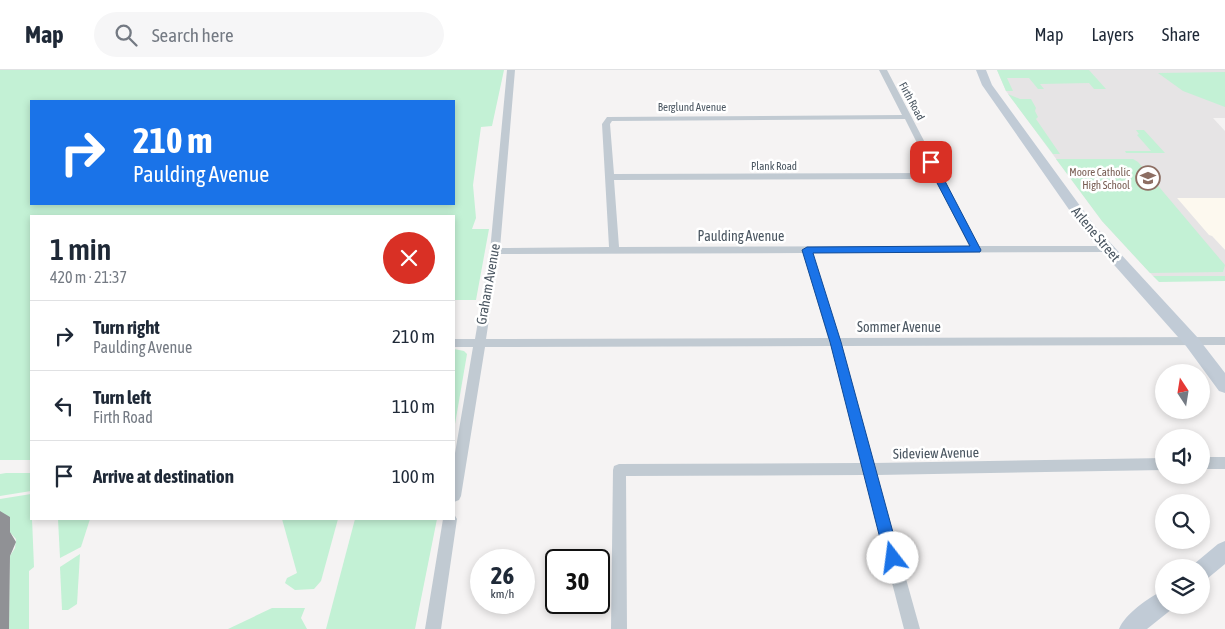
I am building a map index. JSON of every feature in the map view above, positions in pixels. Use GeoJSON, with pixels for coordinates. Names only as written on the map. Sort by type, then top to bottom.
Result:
{"type":"FeatureCollection","features":[{"type":"Feature","properties":{"kind":"main road"},"geometry":{"type":"LineString","coordinates":[[1210,564],[1225,551]]}},
{"type":"Feature","properties":{"kind":"main road"},"geometry":{"type":"LineString","coordinates":[[1130,629],[1155,609]]}},
{"type":"Feature","properties":{"kind":"street","name":"Graham Avenue"},"geometry":{"type":"LineString","coordinates":[[455,490],[495,251],[511,70]]}},
{"type":"Feature","properties":{"kind":"street","name":"Firth Road"},"geometry":{"type":"LineString","coordinates":[[883,70],[976,250]]}},
{"type":"Feature","properties":{"kind":"street","name":"Arlene Street"},"geometry":{"type":"LineString","coordinates":[[981,70],[987,85],[1083,221],[1192,342],[1225,386]]}},
{"type":"Feature","properties":{"kind":"street","name":"Berglund Avenue"},"geometry":{"type":"LineString","coordinates":[[614,250],[606,124],[610,119],[908,117]]}},
{"type":"Feature","properties":{"kind":"street","name":"Plank Road"},"geometry":{"type":"LineString","coordinates":[[609,177],[938,176]]}},
{"type":"Feature","properties":{"kind":"street","name":"Paulding Avenue"},"geometry":{"type":"LineString","coordinates":[[495,251],[1108,249]]}},
{"type":"Feature","properties":{"kind":"street"},"geometry":{"type":"LineString","coordinates":[[807,250],[835,342],[912,629]]}},
{"type":"Feature","properties":{"kind":"street","name":"Sommer Avenue"},"geometry":{"type":"LineString","coordinates":[[455,343],[1225,341]]}},
{"type":"Feature","properties":{"kind":"street"},"geometry":{"type":"LineString","coordinates":[[1210,463],[1225,463]]}},
{"type":"Feature","properties":{"kind":"street","name":"Sideview Avenue"},"geometry":{"type":"LineString","coordinates":[[619,629],[619,470],[869,470],[1155,464]]}},
{"type":"Feature","properties":{"kind":"street"},"geometry":{"type":"LineString","coordinates":[[433,629],[450,520]]}},
{"type":"Feature","properties":{"kind":"shaded area","name":"Moore Catholic High School"},"geometry":{"type":"Polygon","coordinates":[[[997,70],[1225,70],[1225,118],[1213,118],[1225,131],[1225,198],[1177,198],[1209,235],[1225,250],[1225,276],[1153,276],[1102,221],[1006,91],[997,70]]]}},
{"type":"Feature","properties":{"kind":"shaded area"},"geometry":{"type":"Polygon","coordinates":[[[1176,197],[1225,198],[1225,250],[1212,236],[1209,236],[1176,197]]]}},
{"type":"Feature","properties":{"kind":"green space"},"geometry":{"type":"Polygon","coordinates":[[[0,70],[504,70],[492,126],[481,127],[473,185],[476,218],[472,229],[489,229],[476,300],[455,300],[455,215],[30,215],[30,460],[0,460],[0,70]]]}},
{"type":"Feature","properties":{"kind":"green space"},"geometry":{"type":"Polygon","coordinates":[[[997,70],[1089,70],[1106,89],[1094,89],[1089,83],[1040,84],[1044,89],[1038,89],[1029,78],[1007,78],[1013,91],[1006,91],[997,70]]]}},
{"type":"Feature","properties":{"kind":"green space"},"geometry":{"type":"Polygon","coordinates":[[[1225,72],[1225,107],[1183,91],[1158,73],[1225,72]]]}},
{"type":"Feature","properties":{"kind":"green space"},"geometry":{"type":"Polygon","coordinates":[[[1008,94],[1020,99],[1031,99],[1036,108],[1035,111],[1038,117],[1036,119],[1060,154],[1053,154],[1008,94]]]}},
{"type":"Feature","properties":{"kind":"green space"},"geometry":{"type":"Polygon","coordinates":[[[1136,130],[1144,130],[1165,153],[1126,153],[1125,151],[1151,151],[1137,135],[1139,134],[1136,130]]]}},
{"type":"Feature","properties":{"kind":"green space"},"geometry":{"type":"Polygon","coordinates":[[[1056,159],[1133,159],[1138,162],[1225,265],[1223,272],[1150,273],[1102,221],[1056,159]]]}},
{"type":"Feature","properties":{"kind":"green space"},"geometry":{"type":"Polygon","coordinates":[[[1153,276],[1225,276],[1225,281],[1159,282],[1153,276]]]}},
{"type":"Feature","properties":{"kind":"green space"},"geometry":{"type":"Polygon","coordinates":[[[455,349],[464,351],[467,354],[455,424],[455,349]]]}},
{"type":"Feature","properties":{"kind":"green space"},"geometry":{"type":"Polygon","coordinates":[[[30,473],[30,491],[0,496],[0,474],[30,473]]]}},
{"type":"Feature","properties":{"kind":"green space"},"geometry":{"type":"Polygon","coordinates":[[[30,494],[34,567],[29,571],[29,629],[9,629],[10,556],[15,548],[16,539],[0,521],[0,499],[30,494]]]}},
{"type":"Feature","properties":{"kind":"green space"},"geometry":{"type":"Polygon","coordinates":[[[58,520],[90,520],[81,547],[60,558],[58,520]]]}},
{"type":"Feature","properties":{"kind":"green space"},"geometry":{"type":"Polygon","coordinates":[[[282,520],[338,520],[321,581],[314,589],[295,590],[285,583],[287,578],[297,573],[282,520]]]}},
{"type":"Feature","properties":{"kind":"green space"},"geometry":{"type":"Polygon","coordinates":[[[355,520],[437,520],[415,629],[326,629],[355,520]]]}},
{"type":"Feature","properties":{"kind":"green space"},"geometry":{"type":"Polygon","coordinates":[[[80,554],[77,604],[68,610],[62,610],[60,567],[80,554]]]}},
{"type":"Feature","properties":{"kind":"green space"},"geometry":{"type":"Polygon","coordinates":[[[272,608],[305,608],[301,618],[307,629],[228,629],[272,608]]]}},
{"type":"Feature","properties":{"kind":"place","name":"Moore Catholic High School"},"geometry":{"type":"Point","coordinates":[1148,178]}},
{"type":"Feature","properties":{"kind":"route"},"geometry":{"type":"LineString","coordinates":[[893,558],[835,342],[807,250],[976,250],[931,162]]}}]}
